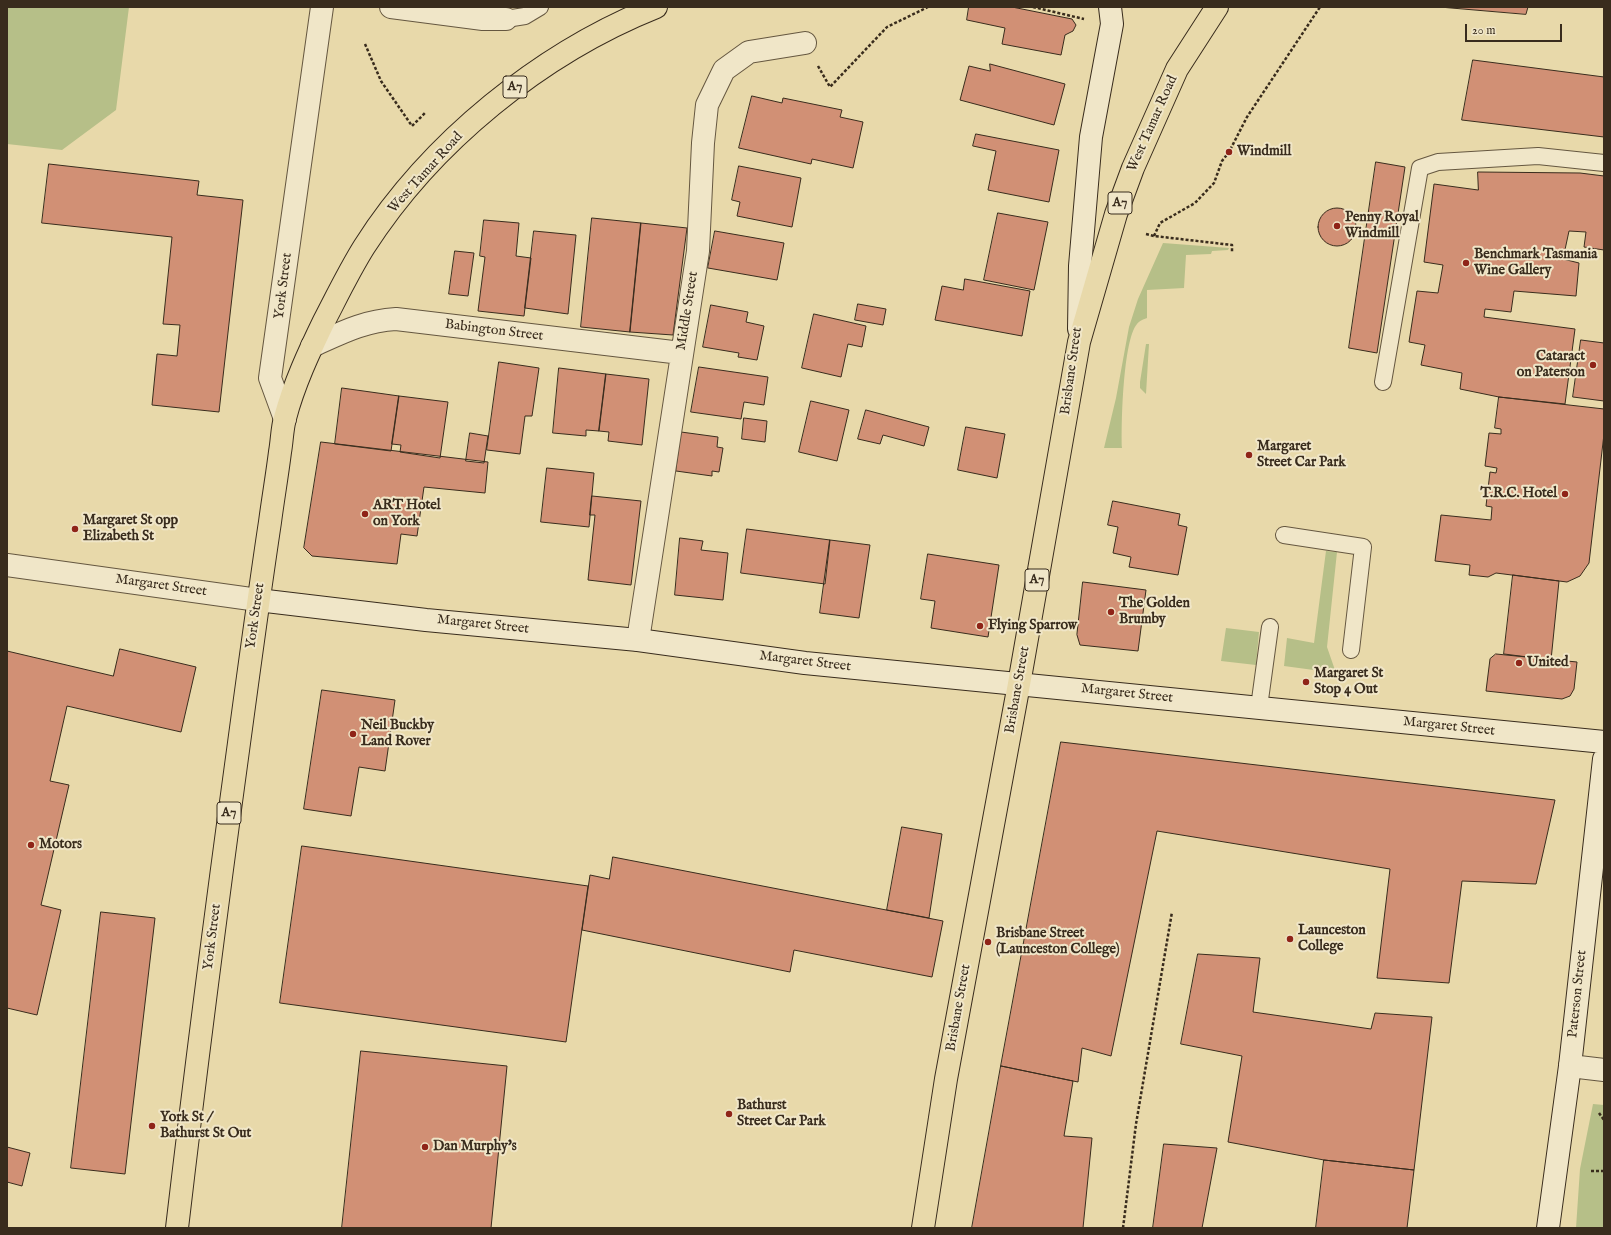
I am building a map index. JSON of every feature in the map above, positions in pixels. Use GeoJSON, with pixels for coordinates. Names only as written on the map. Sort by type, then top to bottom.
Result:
{"type":"FeatureCollection","features":[{"type":"Feature","properties":{"kind":"highway","name":"West Tamar Road"},"geometry":{"type":"LineString","coordinates":[[285,419],[312,346],[338,293],[365,246],[398,201],[433,160],[480,114],[521,82],[594,36],[620,22],[656,7]]}},
{"type":"Feature","properties":{"kind":"highway","name":"West Tamar Road"},"geometry":{"type":"LineString","coordinates":[[1079,342],[1116,214],[1133,168],[1178,70],[1218,7]]}},
{"type":"Feature","properties":{"kind":"highway","name":"Brisbane Street"},"geometry":{"type":"LineString","coordinates":[[923,1228],[946,1079],[1019,684],[1079,342]]}},
{"type":"Feature","properties":{"kind":"highway","name":"York Street"},"geometry":{"type":"LineString","coordinates":[[178,1228],[215,915],[258,600],[285,419]]}},
{"type":"Feature","properties":{"kind":"street","name":"York Street"},"geometry":{"type":"LineString","coordinates":[[285,419],[270,378],[322,7]]}},
{"type":"Feature","properties":{"kind":"street"},"geometry":{"type":"LineString","coordinates":[[391,7],[483,20],[506,19]]}},
{"type":"Feature","properties":{"kind":"street","name":"Brisbane Street"},"geometry":{"type":"LineString","coordinates":[[1079,342],[1080,266],[1090,137],[1111,16]]}},
{"type":"Feature","properties":{"kind":"street","name":"Middle Street"},"geometry":{"type":"LineString","coordinates":[[638,640],[681,353],[698,252],[703,143],[707,105],[724,70],[749,52],[805,43]]}},
{"type":"Feature","properties":{"kind":"street","name":"Babington Street"},"geometry":{"type":"LineString","coordinates":[[312,346],[355,326],[376,320],[396,319],[681,353]]}},
{"type":"Feature","properties":{"kind":"street","name":"Margaret Street"},"geometry":{"type":"LineString","coordinates":[[7,565],[258,600],[426,620],[638,640],[805,663],[1604,742]]}},
{"type":"Feature","properties":{"kind":"street","name":"Paterson Street"},"geometry":{"type":"LineString","coordinates":[[1548,1228],[1570,1066],[1604,768]]}},
{"type":"Feature","properties":{"kind":"street"},"geometry":{"type":"LineString","coordinates":[[1570,1066],[1604,1070]]}},
{"type":"Feature","properties":{"kind":"lane"},"geometry":{"type":"LineString","coordinates":[[506,19],[525,16],[540,7]]}},
{"type":"Feature","properties":{"kind":"lane"},"geometry":{"type":"LineString","coordinates":[[1383,382],[1420,168],[1438,162],[1538,156],[1604,163]]}},
{"type":"Feature","properties":{"kind":"lane"},"geometry":{"type":"LineString","coordinates":[[1284,535],[1363,547],[1351,650]]}},
{"type":"Feature","properties":{"kind":"lane"},"geometry":{"type":"LineString","coordinates":[[1258,707],[1270,627]]}},
{"type":"Feature","properties":{"kind":"path"},"geometry":{"type":"LineString","coordinates":[[805,43],[830,87],[887,27],[928,7]]}},
{"type":"Feature","properties":{"kind":"path"},"geometry":{"type":"LineString","coordinates":[[1033,7],[1111,16]]}},
{"type":"Feature","properties":{"kind":"path"},"geometry":{"type":"LineString","coordinates":[[1154,236],[1160,223],[1194,203],[1214,183],[1222,161],[1229,152],[1247,117],[1320,7]]}},
{"type":"Feature","properties":{"kind":"path"},"geometry":{"type":"LineString","coordinates":[[365,44],[381,81],[412,126],[426,112]]}},
{"type":"Feature","properties":{"kind":"path"},"geometry":{"type":"LineString","coordinates":[[1146,234],[1232,245],[1232,252]]}},
{"type":"Feature","properties":{"kind":"path"},"geometry":{"type":"LineString","coordinates":[[1123,1228],[1136,1124],[1172,912]]}},
{"type":"Feature","properties":{"kind":"path"},"geometry":{"type":"LineString","coordinates":[[1599,1113],[1604,1120]]}},
{"type":"Feature","properties":{"kind":"path"},"geometry":{"type":"LineString","coordinates":[[1591,1171],[1604,1171]]}},
{"type":"Feature","properties":{"kind":"green space"},"geometry":{"type":"Polygon","coordinates":[[[7,7],[129,7],[116,110],[62,150],[7,144],[7,7]]]}},
{"type":"Feature","properties":{"kind":"green space"},"geometry":{"type":"Polygon","coordinates":[[[1163,243],[1229,248],[1228,250],[1212,251],[1211,254],[1186,255],[1184,288],[1147,290],[1147,318],[1138,323],[1132,333],[1126,364],[1122,421],[1122,448],[1104,448],[1116,398],[1129,327],[1138,299],[1163,243]]]}},
{"type":"Feature","properties":{"kind":"green space"},"geometry":{"type":"Polygon","coordinates":[[[1146,344],[1149,344],[1146,394],[1140,388],[1140,382],[1146,344]]]}},
{"type":"Feature","properties":{"kind":"green space"},"geometry":{"type":"Polygon","coordinates":[[[1326,551],[1337,552],[1327,647],[1336,673],[1284,666],[1287,638],[1314,643],[1326,551]]]}},
{"type":"Feature","properties":{"kind":"green space"},"geometry":{"type":"Polygon","coordinates":[[[1226,628],[1259,632],[1256,665],[1221,661],[1226,628]]]}},
{"type":"Feature","properties":{"kind":"green space"},"geometry":{"type":"Polygon","coordinates":[[[1593,1104],[1604,1105],[1604,1228],[1576,1228],[1580,1169],[1593,1104]]]}},
{"type":"Feature","properties":{"kind":"building"},"geometry":{"type":"Polygon","coordinates":[[[969,7],[1012,7],[1072,19],[1076,25],[1073,31],[1065,35],[1061,55],[1002,44],[1005,28],[967,20],[969,7]]]}},
{"type":"Feature","properties":{"kind":"building"},"geometry":{"type":"Polygon","coordinates":[[[1440,7],[1528,7],[1526,14],[1440,7]]]}},
{"type":"Feature","properties":{"kind":"building"},"geometry":{"type":"Polygon","coordinates":[[[1473,60],[1604,77],[1604,137],[1462,120],[1473,60]]]}},
{"type":"Feature","properties":{"kind":"building"},"geometry":{"type":"Polygon","coordinates":[[[990,64],[1065,84],[1054,125],[960,100],[969,66],[990,71],[990,64]]]}},
{"type":"Feature","properties":{"kind":"building"},"geometry":{"type":"Polygon","coordinates":[[[752,96],[782,103],[783,98],[842,110],[840,117],[863,122],[853,168],[812,159],[811,164],[739,148],[752,96]]]}},
{"type":"Feature","properties":{"kind":"building"},"geometry":{"type":"Polygon","coordinates":[[[976,134],[1059,150],[1049,202],[988,190],[996,151],[973,146],[976,134]]]}},
{"type":"Feature","properties":{"kind":"building"},"geometry":{"type":"Polygon","coordinates":[[[1376,162],[1405,167],[1377,353],[1349,348],[1376,162]]]}},
{"type":"Feature","properties":{"kind":"building"},"geometry":{"type":"Polygon","coordinates":[[[49,164],[199,181],[197,195],[243,200],[219,412],[152,405],[157,354],[177,356],[180,325],[163,324],[172,237],[42,223],[49,164]]]}},
{"type":"Feature","properties":{"kind":"building"},"geometry":{"type":"Polygon","coordinates":[[[739,166],[801,178],[792,227],[737,216],[740,202],[732,200],[739,166]]]}},
{"type":"Feature","properties":{"kind":"building"},"geometry":{"type":"Polygon","coordinates":[[[1478,172],[1580,173],[1604,176],[1604,250],[1584,247],[1586,232],[1569,231],[1563,259],[1579,263],[1576,296],[1514,291],[1511,312],[1485,309],[1484,317],[1575,329],[1565,404],[1499,397],[1460,389],[1462,373],[1421,365],[1425,345],[1409,342],[1417,291],[1438,293],[1443,265],[1424,262],[1434,184],[1478,190],[1478,172]]]}},
{"type":"Feature","properties":{"kind":"building","name":"Penny Royal Windmill"},"geometry":{"type":"Polygon","coordinates":[[[1337,208],[1347,211],[1353,217],[1356,227],[1353,237],[1347,243],[1337,246],[1327,243],[1321,237],[1318,227],[1321,217],[1327,211],[1337,208]]]}},
{"type":"Feature","properties":{"kind":"building"},"geometry":{"type":"Polygon","coordinates":[[[998,213],[1048,222],[1034,290],[984,280],[998,213]]]}},
{"type":"Feature","properties":{"kind":"building"},"geometry":{"type":"Polygon","coordinates":[[[592,218],[641,223],[630,332],[581,327],[592,218]]]}},
{"type":"Feature","properties":{"kind":"building"},"geometry":{"type":"Polygon","coordinates":[[[484,220],[519,223],[516,256],[531,258],[524,316],[478,311],[485,257],[480,256],[484,220]]]}},
{"type":"Feature","properties":{"kind":"building"},"geometry":{"type":"Polygon","coordinates":[[[641,223],[687,228],[673,335],[630,332],[641,223]]]}},
{"type":"Feature","properties":{"kind":"building"},"geometry":{"type":"Polygon","coordinates":[[[534,231],[576,235],[568,314],[525,308],[534,231]]]}},
{"type":"Feature","properties":{"kind":"building"},"geometry":{"type":"Polygon","coordinates":[[[715,231],[784,243],[777,280],[708,268],[715,231]]]}},
{"type":"Feature","properties":{"kind":"building"},"geometry":{"type":"Polygon","coordinates":[[[455,251],[474,253],[468,296],[449,294],[455,251]]]}},
{"type":"Feature","properties":{"kind":"building"},"geometry":{"type":"Polygon","coordinates":[[[965,279],[1030,291],[1022,336],[935,320],[942,286],[963,290],[965,279]]]}},
{"type":"Feature","properties":{"kind":"building"},"geometry":{"type":"Polygon","coordinates":[[[858,304],[886,309],[883,325],[855,320],[858,304]]]}},
{"type":"Feature","properties":{"kind":"building"},"geometry":{"type":"Polygon","coordinates":[[[711,305],[748,312],[746,322],[764,326],[757,360],[738,357],[739,353],[703,347],[711,305]]]}},
{"type":"Feature","properties":{"kind":"building"},"geometry":{"type":"Polygon","coordinates":[[[814,314],[866,326],[862,347],[848,344],[841,377],[802,368],[814,314]]]}},
{"type":"Feature","properties":{"kind":"building"},"geometry":{"type":"Polygon","coordinates":[[[1581,340],[1604,343],[1604,401],[1573,397],[1581,340]]]}},
{"type":"Feature","properties":{"kind":"building"},"geometry":{"type":"Polygon","coordinates":[[[499,362],[539,368],[532,416],[525,416],[520,454],[487,450],[499,362]]]}},
{"type":"Feature","properties":{"kind":"building"},"geometry":{"type":"Polygon","coordinates":[[[699,367],[768,377],[764,405],[744,402],[741,419],[691,412],[699,367]]]}},
{"type":"Feature","properties":{"kind":"building"},"geometry":{"type":"Polygon","coordinates":[[[559,368],[606,374],[599,431],[586,430],[586,436],[553,433],[559,368]]]}},
{"type":"Feature","properties":{"kind":"building"},"geometry":{"type":"Polygon","coordinates":[[[606,374],[649,379],[642,445],[608,441],[609,432],[599,431],[606,374]]]}},
{"type":"Feature","properties":{"kind":"building"},"geometry":{"type":"Polygon","coordinates":[[[342,388],[399,396],[391,451],[335,444],[342,388]]]}},
{"type":"Feature","properties":{"kind":"building"},"geometry":{"type":"Polygon","coordinates":[[[399,396],[448,402],[440,458],[400,452],[401,445],[392,444],[399,396]]]}},
{"type":"Feature","properties":{"kind":"building"},"geometry":{"type":"Polygon","coordinates":[[[1499,397],[1604,409],[1604,434],[1589,563],[1580,576],[1567,582],[1496,573],[1488,577],[1469,575],[1470,565],[1435,561],[1441,515],[1491,520],[1492,507],[1486,506],[1490,472],[1496,473],[1497,468],[1485,466],[1489,433],[1501,434],[1501,429],[1495,428],[1499,397]]]}},
{"type":"Feature","properties":{"kind":"building"},"geometry":{"type":"Polygon","coordinates":[[[811,401],[849,410],[837,461],[799,452],[811,401]]]}},
{"type":"Feature","properties":{"kind":"building"},"geometry":{"type":"Polygon","coordinates":[[[866,410],[929,427],[924,446],[883,435],[880,444],[858,439],[866,410]]]}},
{"type":"Feature","properties":{"kind":"building"},"geometry":{"type":"Polygon","coordinates":[[[744,418],[767,421],[765,442],[742,439],[744,418]]]}},
{"type":"Feature","properties":{"kind":"building"},"geometry":{"type":"Polygon","coordinates":[[[966,427],[1005,434],[997,478],[958,470],[966,427]]]}},
{"type":"Feature","properties":{"kind":"building"},"geometry":{"type":"Polygon","coordinates":[[[681,432],[718,437],[717,447],[723,448],[719,472],[712,471],[712,476],[676,471],[681,432]]]}},
{"type":"Feature","properties":{"kind":"building"},"geometry":{"type":"Polygon","coordinates":[[[470,433],[488,436],[484,463],[466,461],[470,433]]]}},
{"type":"Feature","properties":{"kind":"building","name":"ART Hotel on York"},"geometry":{"type":"Polygon","coordinates":[[[321,442],[488,462],[485,493],[424,487],[417,536],[401,534],[397,564],[312,556],[304,548],[321,442]]]}},
{"type":"Feature","properties":{"kind":"building"},"geometry":{"type":"Polygon","coordinates":[[[547,468],[594,473],[589,527],[541,522],[547,468]]]}},
{"type":"Feature","properties":{"kind":"building"},"geometry":{"type":"Polygon","coordinates":[[[592,496],[641,501],[631,585],[588,580],[595,515],[590,515],[592,496]]]}},
{"type":"Feature","properties":{"kind":"building"},"geometry":{"type":"Polygon","coordinates":[[[1113,501],[1180,514],[1178,525],[1187,527],[1178,575],[1129,567],[1131,557],[1113,553],[1118,527],[1108,525],[1113,501]]]}},
{"type":"Feature","properties":{"kind":"building"},"geometry":{"type":"Polygon","coordinates":[[[747,529],[830,540],[825,584],[741,573],[747,529]]]}},
{"type":"Feature","properties":{"kind":"building"},"geometry":{"type":"Polygon","coordinates":[[[680,538],[703,541],[701,550],[728,553],[723,600],[675,595],[680,538]]]}},
{"type":"Feature","properties":{"kind":"building"},"geometry":{"type":"Polygon","coordinates":[[[830,540],[870,545],[859,618],[820,613],[830,540]]]}},
{"type":"Feature","properties":{"kind":"building"},"geometry":{"type":"Polygon","coordinates":[[[928,554],[999,565],[988,637],[931,628],[935,601],[921,599],[928,554]]]}},
{"type":"Feature","properties":{"kind":"building"},"geometry":{"type":"Polygon","coordinates":[[[1513,575],[1559,581],[1551,660],[1504,654],[1513,575]]]}},
{"type":"Feature","properties":{"kind":"building","name":"The Golden Brumby"},"geometry":{"type":"Polygon","coordinates":[[[1083,582],[1146,590],[1138,651],[1080,645],[1077,635],[1083,582]]]}},
{"type":"Feature","properties":{"kind":"building","name":"Motors"},"geometry":{"type":"Polygon","coordinates":[[[120,649],[196,667],[181,732],[67,706],[50,781],[69,785],[41,905],[61,910],[37,1015],[7,1008],[7,651],[113,676],[120,649]]]}},
{"type":"Feature","properties":{"kind":"building"},"geometry":{"type":"Polygon","coordinates":[[[1496,654],[1577,662],[1574,689],[1570,696],[1562,699],[1486,691],[1490,659],[1496,654]]]}},
{"type":"Feature","properties":{"kind":"building","name":"Neil Buckby Land Rover"},"geometry":{"type":"Polygon","coordinates":[[[322,690],[395,700],[385,771],[359,767],[351,816],[304,809],[322,690]]]}},
{"type":"Feature","properties":{"kind":"building"},"geometry":{"type":"Polygon","coordinates":[[[1061,742],[1555,800],[1536,884],[1462,881],[1449,983],[1377,978],[1390,869],[1157,831],[1111,1056],[1082,1048],[1078,1082],[1001,1066],[1061,742]]]}},
{"type":"Feature","properties":{"kind":"building"},"geometry":{"type":"Polygon","coordinates":[[[902,827],[942,834],[929,918],[887,910],[902,827]]]}},
{"type":"Feature","properties":{"kind":"building"},"geometry":{"type":"Polygon","coordinates":[[[302,846],[588,886],[566,1042],[280,1003],[302,846]]]}},
{"type":"Feature","properties":{"kind":"building"},"geometry":{"type":"Polygon","coordinates":[[[613,857],[943,921],[932,977],[794,950],[790,972],[582,930],[590,875],[609,879],[613,857]]]}},
{"type":"Feature","properties":{"kind":"building"},"geometry":{"type":"Polygon","coordinates":[[[101,912],[155,918],[125,1174],[71,1168],[101,912]]]}},
{"type":"Feature","properties":{"kind":"building"},"geometry":{"type":"Polygon","coordinates":[[[1198,954],[1260,958],[1253,1012],[1371,1029],[1375,1013],[1432,1017],[1414,1170],[1324,1160],[1228,1142],[1242,1056],[1181,1044],[1198,954]]]}},
{"type":"Feature","properties":{"kind":"building","name":"Dan Murphy's"},"geometry":{"type":"Polygon","coordinates":[[[361,1051],[507,1066],[491,1228],[342,1228],[361,1051]]]}},
{"type":"Feature","properties":{"kind":"building"},"geometry":{"type":"Polygon","coordinates":[[[1001,1066],[1073,1081],[1064,1136],[1092,1138],[1083,1228],[972,1228],[1001,1066]]]}},
{"type":"Feature","properties":{"kind":"building"},"geometry":{"type":"Polygon","coordinates":[[[1164,1144],[1217,1148],[1202,1228],[1153,1228],[1164,1144]]]}},
{"type":"Feature","properties":{"kind":"building"},"geometry":{"type":"Polygon","coordinates":[[[7,1147],[30,1153],[22,1186],[7,1182],[7,1147]]]}},
{"type":"Feature","properties":{"kind":"building"},"geometry":{"type":"Polygon","coordinates":[[[1324,1160],[1414,1170],[1407,1228],[1316,1228],[1324,1160]]]}},
{"type":"Feature","properties":{"kind":"place","name":"Windmill"},"geometry":{"type":"Point","coordinates":[1229,152]}},
{"type":"Feature","properties":{"kind":"place","name":"Penny Royal Windmill"},"geometry":{"type":"Point","coordinates":[1337,226]}},
{"type":"Feature","properties":{"kind":"place","name":"Benchmark Tasmania Wine Gallery"},"geometry":{"type":"Point","coordinates":[1466,263]}},
{"type":"Feature","properties":{"kind":"place","name":"Cataract on Paterson"},"geometry":{"type":"Point","coordinates":[1593,365]}},
{"type":"Feature","properties":{"kind":"place","name":"Margaret Street Car Park"},"geometry":{"type":"Point","coordinates":[1249,455]}},
{"type":"Feature","properties":{"kind":"place","name":"T.R.C. Hotel"},"geometry":{"type":"Point","coordinates":[1565,494]}},
{"type":"Feature","properties":{"kind":"place","name":"ART Hotel on York"},"geometry":{"type":"Point","coordinates":[365,514]}},
{"type":"Feature","properties":{"kind":"place","name":"Margaret St opp Elizabeth St"},"geometry":{"type":"Point","coordinates":[75,529]}},
{"type":"Feature","properties":{"kind":"place","name":"The Golden Brumby"},"geometry":{"type":"Point","coordinates":[1111,612]}},
{"type":"Feature","properties":{"kind":"place","name":"Flying Sparrow"},"geometry":{"type":"Point","coordinates":[980,626]}},
{"type":"Feature","properties":{"kind":"place","name":"United"},"geometry":{"type":"Point","coordinates":[1519,663]}},
{"type":"Feature","properties":{"kind":"place","name":"Margaret St Stop 4 Out"},"geometry":{"type":"Point","coordinates":[1306,682]}},
{"type":"Feature","properties":{"kind":"place","name":"Neil Buckby Land Rover"},"geometry":{"type":"Point","coordinates":[353,734]}},
{"type":"Feature","properties":{"kind":"place","name":"Motors"},"geometry":{"type":"Point","coordinates":[31,845]}},
{"type":"Feature","properties":{"kind":"place","name":"Launceston College"},"geometry":{"type":"Point","coordinates":[1290,939]}},
{"type":"Feature","properties":{"kind":"place","name":"Brisbane Street (Launceston College)"},"geometry":{"type":"Point","coordinates":[988,942]}},
{"type":"Feature","properties":{"kind":"place","name":"Bathurst Street Car Park"},"geometry":{"type":"Point","coordinates":[729,1114]}},
{"type":"Feature","properties":{"kind":"place","name":"York St / Bathurst St Out"},"geometry":{"type":"Point","coordinates":[152,1126]}},
{"type":"Feature","properties":{"kind":"place","name":"Dan Murphy's"},"geometry":{"type":"Point","coordinates":[425,1147]}}]}
